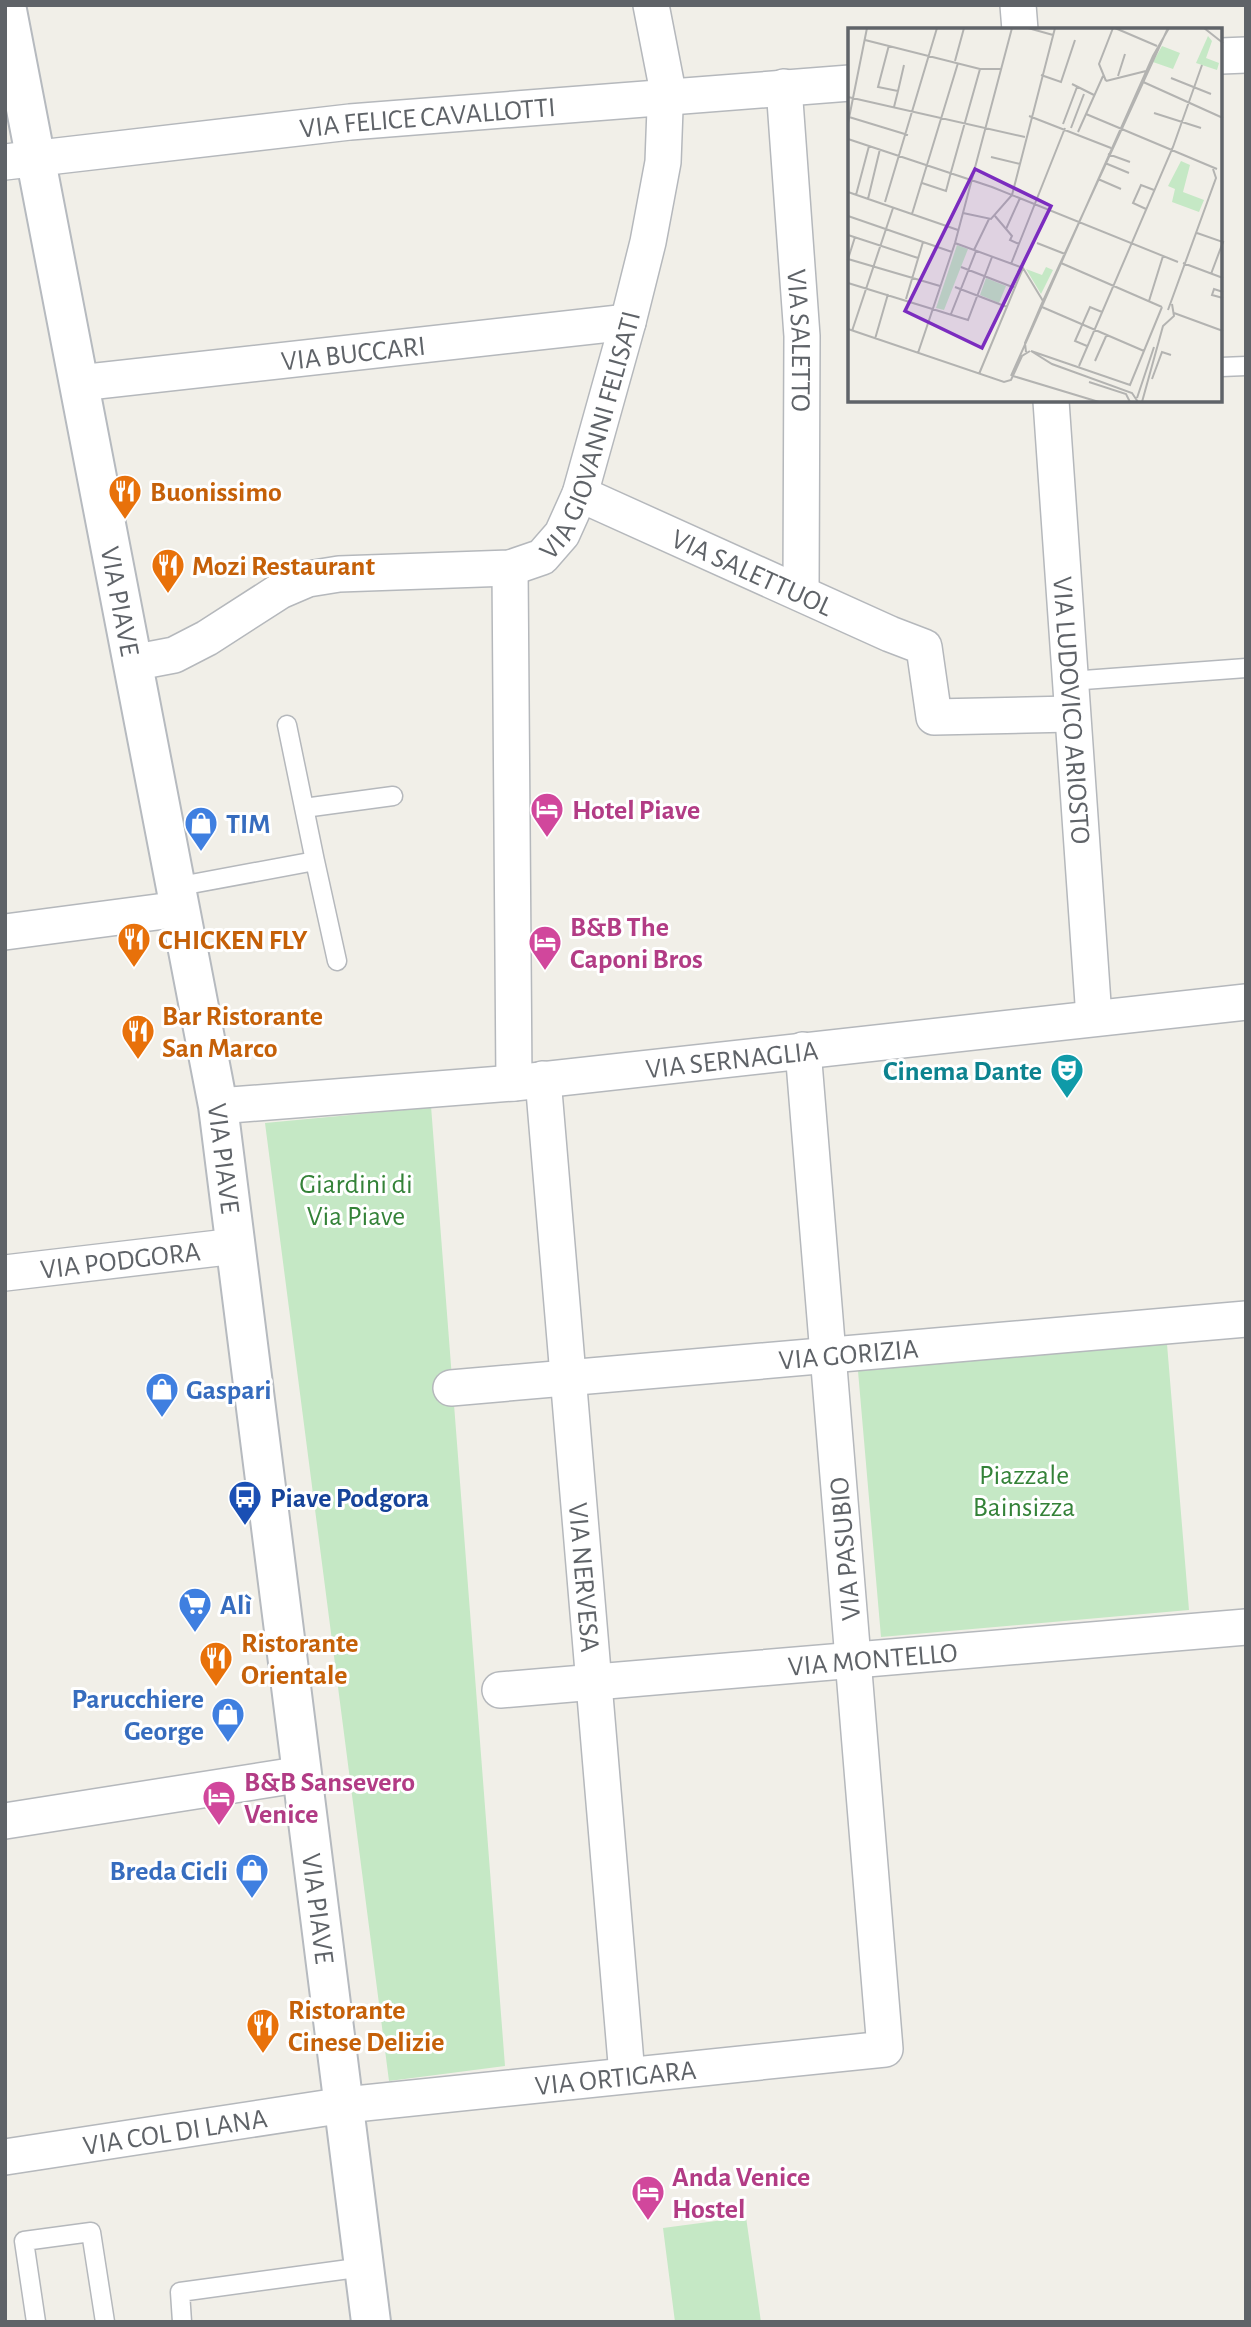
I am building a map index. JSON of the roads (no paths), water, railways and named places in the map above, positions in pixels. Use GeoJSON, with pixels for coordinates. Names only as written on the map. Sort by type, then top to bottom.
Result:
{"type":"FeatureCollection","features":[{"type":"Feature","properties":{"kind":"street","name":"VIA PIAVE"},"geometry":{"type":"LineString","coordinates":[[6,5],[21,160],[79,383],[218,1106],[371,2322]]}},
{"type":"Feature","properties":{"kind":"street","name":"VIA GIOVANNI FELISATI"},"geometry":{"type":"LineString","coordinates":[[132,663],[174,655],[207,638],[280,591],[308,579],[339,575],[510,568],[542,557],[562,534],[580,494],[628,322],[648,242],[663,162],[666,96],[661,49],[651,5]]}},
{"type":"Feature","properties":{"kind":"street"},"geometry":{"type":"LineString","coordinates":[[1018,5],[1020,28]]}},
{"type":"Feature","properties":{"kind":"street"},"geometry":{"type":"LineString","coordinates":[[1223,56],[1246,55]]}},
{"type":"Feature","properties":{"kind":"street","name":"VIA FELICE CAVALLOTTI"},"geometry":{"type":"LineString","coordinates":[[21,160],[350,122],[848,83]]}},
{"type":"Feature","properties":{"kind":"street","name":"VIA SALETTO"},"geometry":{"type":"LineString","coordinates":[[784,87],[802,336],[801,592]]}},
{"type":"Feature","properties":{"kind":"street","name":"VIA BUCCARI"},"geometry":{"type":"LineString","coordinates":[[79,383],[628,322]]}},
{"type":"Feature","properties":{"kind":"street","name":"VIA LUDOVICO ARIOSTO"},"geometry":{"type":"LineString","coordinates":[[1051,402],[1094,1018]]}},
{"type":"Feature","properties":{"kind":"street","name":"VIA SALETTUOL"},"geometry":{"type":"LineString","coordinates":[[580,494],[924,647],[934,717],[1070,697]]}},
{"type":"Feature","properties":{"kind":"street","name":"VIA NERVESA"},"geometry":{"type":"LineString","coordinates":[[510,568],[528,1081],[569,1378],[627,2075]]}},
{"type":"Feature","properties":{"kind":"street"},"geometry":{"type":"LineString","coordinates":[[5,932],[177,898]]}},
{"type":"Feature","properties":{"kind":"street","name":"VIA SERNAGLIA"},"geometry":{"type":"LineString","coordinates":[[218,1106],[528,1081],[1246,1002]]}},
{"type":"Feature","properties":{"kind":"street","name":"VIA PASUBIO"},"geometry":{"type":"LineString","coordinates":[[803,1050],[848,1360],[872,1651],[885,2049]]}},
{"type":"Feature","properties":{"kind":"street","name":"VIA PODGORA"},"geometry":{"type":"LineString","coordinates":[[5,1273],[236,1246]]}},
{"type":"Feature","properties":{"kind":"street","name":"VIA GORIZIA"},"geometry":{"type":"LineString","coordinates":[[451,1388],[848,1360],[1246,1319]]}},
{"type":"Feature","properties":{"kind":"street","name":"VIA MONTELLO"},"geometry":{"type":"LineString","coordinates":[[500,1690],[872,1651],[1246,1627]]}},
{"type":"Feature","properties":{"kind":"street"},"geometry":{"type":"LineString","coordinates":[[5,1821],[303,1774]]}},
{"type":"Feature","properties":{"kind":"street","name":"VIA ORTIGARA"},"geometry":{"type":"LineString","coordinates":[[345,2105],[885,2049]]}},
{"type":"Feature","properties":{"kind":"street","name":"VIA COL DI LANA"},"geometry":{"type":"LineString","coordinates":[[5,2157],[345,2105]]}},
{"type":"Feature","properties":{"kind":"lane"},"geometry":{"type":"LineString","coordinates":[[1223,367],[1246,366]]}},
{"type":"Feature","properties":{"kind":"lane"},"geometry":{"type":"LineString","coordinates":[[1070,697],[1246,668]]}},
{"type":"Feature","properties":{"kind":"lane"},"geometry":{"type":"LineString","coordinates":[[287,725],[337,961]]}},
{"type":"Feature","properties":{"kind":"lane"},"geometry":{"type":"LineString","coordinates":[[304,808],[393,796]]}},
{"type":"Feature","properties":{"kind":"lane"},"geometry":{"type":"LineString","coordinates":[[177,898],[315,861]]}},
{"type":"Feature","properties":{"kind":"lane"},"geometry":{"type":"LineString","coordinates":[[36,2322],[24,2241],[91,2232],[105,2322]]}},
{"type":"Feature","properties":{"kind":"lane"},"geometry":{"type":"LineString","coordinates":[[182,2322],[180,2292],[364,2267]]}},
{"type":"Feature","properties":{"kind":"place","name":"Buonissimo"},"geometry":{"type":"Point","coordinates":[125,521]}},
{"type":"Feature","properties":{"kind":"place","name":"Mozi Restaurant"},"geometry":{"type":"Point","coordinates":[168,595]}},
{"type":"Feature","properties":{"kind":"place","name":"Hotel Piave"},"geometry":{"type":"Point","coordinates":[547,839]}},
{"type":"Feature","properties":{"kind":"place","name":"TIM"},"geometry":{"type":"Point","coordinates":[201,853]}},
{"type":"Feature","properties":{"kind":"place","name":"CHICKEN FLY"},"geometry":{"type":"Point","coordinates":[134,969]}},
{"type":"Feature","properties":{"kind":"place","name":"B&B The Caponi Bros"},"geometry":{"type":"Point","coordinates":[545,972]}},
{"type":"Feature","properties":{"kind":"place","name":"Bar Ristorante San Marco"},"geometry":{"type":"Point","coordinates":[138,1061]}},
{"type":"Feature","properties":{"kind":"place","name":"Cinema Dante"},"geometry":{"type":"Point","coordinates":[1067,1100]}},
{"type":"Feature","properties":{"kind":"place","name":"Gaspari"},"geometry":{"type":"Point","coordinates":[162,1419]}},
{"type":"Feature","properties":{"kind":"place","name":"Piave Podgora"},"geometry":{"type":"Point","coordinates":[245,1527]}},
{"type":"Feature","properties":{"kind":"place","name":"Alì"},"geometry":{"type":"Point","coordinates":[195,1634]}},
{"type":"Feature","properties":{"kind":"place","name":"Ristorante Orientale"},"geometry":{"type":"Point","coordinates":[216,1688]}},
{"type":"Feature","properties":{"kind":"place","name":"Parucchiere George"},"geometry":{"type":"Point","coordinates":[228,1744]}},
{"type":"Feature","properties":{"kind":"place","name":"B&B Sansevero Venice"},"geometry":{"type":"Point","coordinates":[219,1827]}},
{"type":"Feature","properties":{"kind":"place","name":"Breda Cicli"},"geometry":{"type":"Point","coordinates":[252,1900]}},
{"type":"Feature","properties":{"kind":"place","name":"Ristorante Cinese Delizie"},"geometry":{"type":"Point","coordinates":[263,2055]}},
{"type":"Feature","properties":{"kind":"place","name":"Anda Venice Hostel"},"geometry":{"type":"Point","coordinates":[648,2222]}},
{"type":"Feature","properties":{"kind":"park label","name":"Giardini di Via Piave"},"geometry":{"type":"Point","coordinates":[356,1199]}},
{"type":"Feature","properties":{"kind":"park label","name":"Piazzale Bainsizza"},"geometry":{"type":"Point","coordinates":[1024,1490]}}]}
